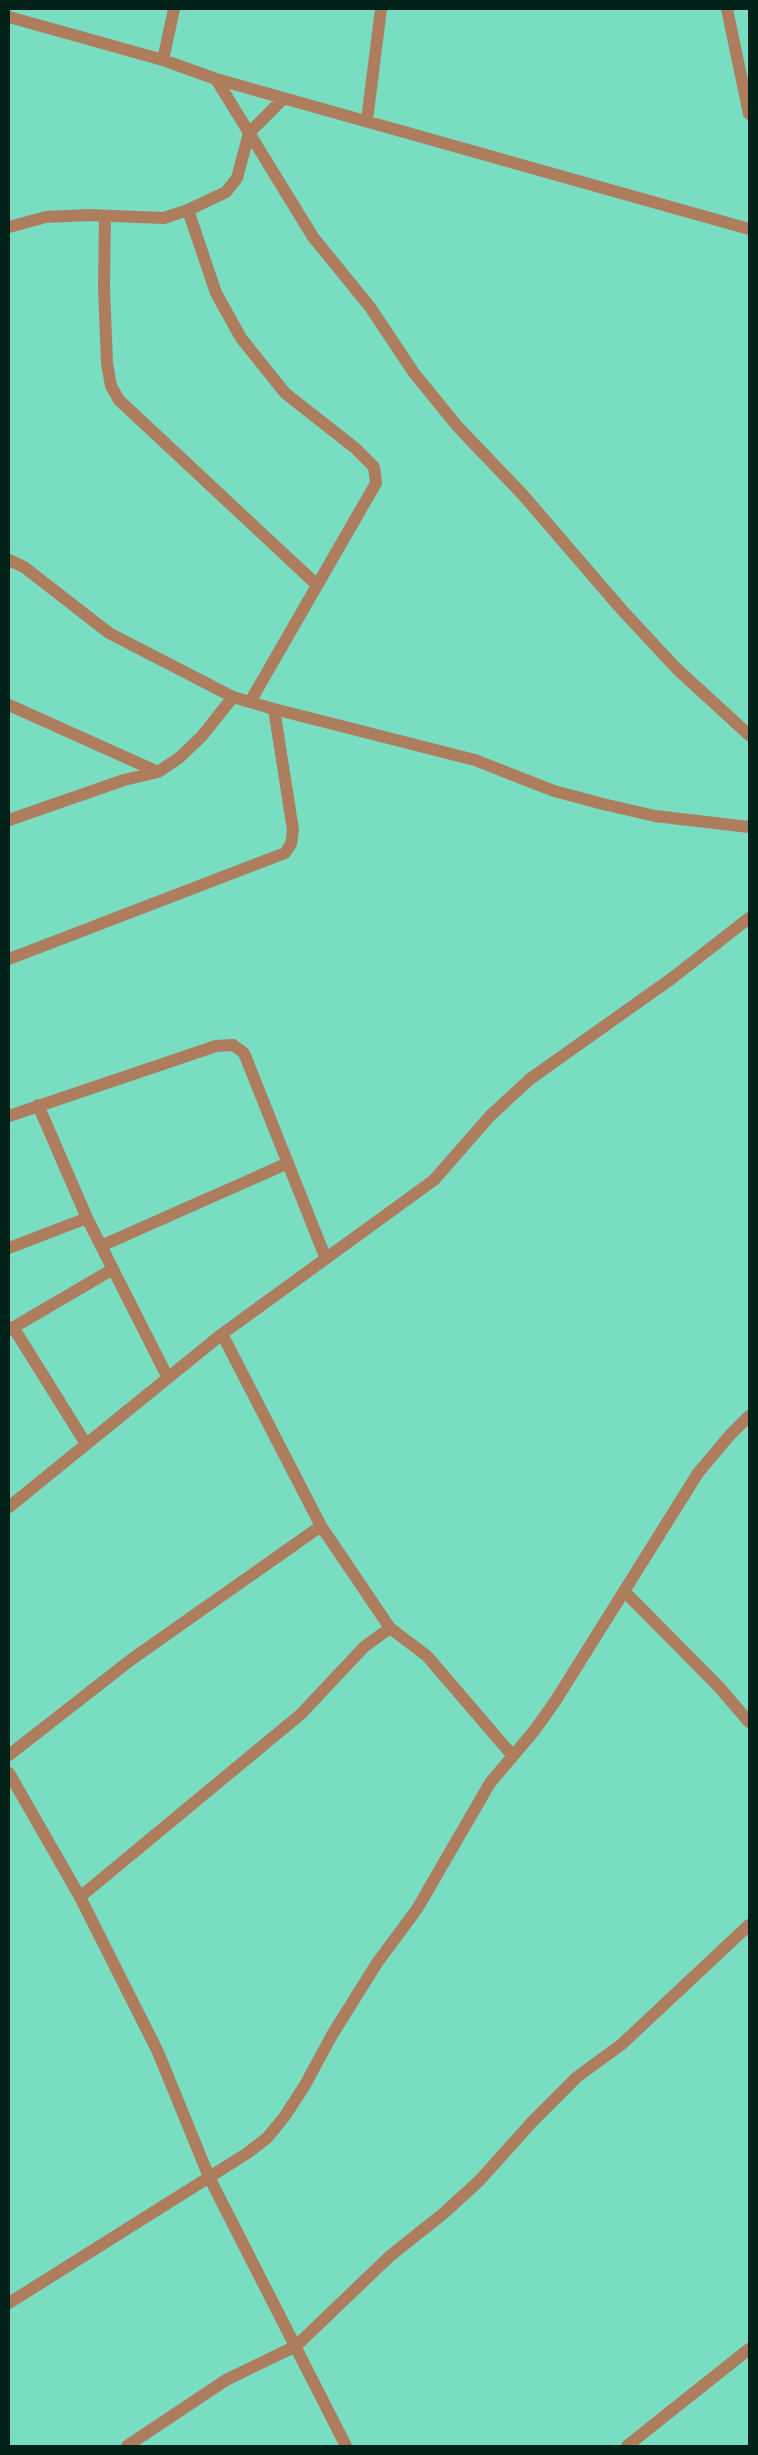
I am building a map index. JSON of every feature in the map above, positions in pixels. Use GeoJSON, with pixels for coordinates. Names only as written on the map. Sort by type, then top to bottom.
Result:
{"type":"FeatureCollection","features":[{"type":"Feature","properties":{"kind":"street"},"geometry":{"type":"LineString","coordinates":[[163,60],[174,9]]}},
{"type":"Feature","properties":{"kind":"street"},"geometry":{"type":"LineString","coordinates":[[367,120],[381,9]]}},
{"type":"Feature","properties":{"kind":"street"},"geometry":{"type":"LineString","coordinates":[[727,9],[749,114]]}},
{"type":"Feature","properties":{"kind":"street"},"geometry":{"type":"LineString","coordinates":[[9,17],[163,60],[216,79],[749,229]]}},
{"type":"Feature","properties":{"kind":"street"},"geometry":{"type":"LineString","coordinates":[[216,79],[313,237],[370,307],[414,373],[458,427],[523,494],[622,610],[678,669],[749,735]]}},
{"type":"Feature","properties":{"kind":"street"},"geometry":{"type":"LineString","coordinates":[[9,227],[46,217],[164,218],[188,210],[226,192],[237,178],[249,133],[284,98]]}},
{"type":"Feature","properties":{"kind":"street"},"geometry":{"type":"LineString","coordinates":[[188,210],[216,293],[241,338],[286,393],[355,448],[374,467],[376,483],[250,702]]}},
{"type":"Feature","properties":{"kind":"street"},"geometry":{"type":"LineString","coordinates":[[105,216],[104,288],[107,363],[111,386],[119,400],[317,585]]}},
{"type":"Feature","properties":{"kind":"street"},"geometry":{"type":"LineString","coordinates":[[9,560],[24,567],[109,633],[233,697],[475,760],[554,791],[603,804],[654,816],[749,827]]}},
{"type":"Feature","properties":{"kind":"street"},"geometry":{"type":"LineString","coordinates":[[9,820],[124,780],[158,772],[179,758],[202,736],[233,697]]}},
{"type":"Feature","properties":{"kind":"street"},"geometry":{"type":"LineString","coordinates":[[9,705],[158,772]]}},
{"type":"Feature","properties":{"kind":"street"},"geometry":{"type":"LineString","coordinates":[[9,959],[285,853],[291,844],[293,830],[274,709]]}},
{"type":"Feature","properties":{"kind":"street"},"geometry":{"type":"LineString","coordinates":[[9,1507],[222,1334],[434,1180],[490,1116],[530,1079],[671,979],[749,918]]}},
{"type":"Feature","properties":{"kind":"street"},"geometry":{"type":"LineString","coordinates":[[9,1116],[216,1046],[233,1045],[244,1053],[326,1259]]}},
{"type":"Feature","properties":{"kind":"street"},"geometry":{"type":"LineString","coordinates":[[38,1105],[87,1218],[168,1378]]}},
{"type":"Feature","properties":{"kind":"street"},"geometry":{"type":"LineString","coordinates":[[101,1246],[288,1164]]}},
{"type":"Feature","properties":{"kind":"street"},"geometry":{"type":"LineString","coordinates":[[9,1248],[87,1218]]}},
{"type":"Feature","properties":{"kind":"street"},"geometry":{"type":"LineString","coordinates":[[86,1444],[11,1328],[113,1269]]}},
{"type":"Feature","properties":{"kind":"street"},"geometry":{"type":"LineString","coordinates":[[222,1334],[321,1526],[390,1628],[427,1656],[512,1755]]}},
{"type":"Feature","properties":{"kind":"street"},"geometry":{"type":"LineString","coordinates":[[9,2303],[246,2154],[267,2138],[285,2116],[305,2085],[332,2035],[377,1963],[417,1909],[490,1783],[534,1731],[556,1700],[698,1473],[749,1416]]}},
{"type":"Feature","properties":{"kind":"street"},"geometry":{"type":"LineString","coordinates":[[9,1755],[132,1659],[321,1526]]}},
{"type":"Feature","properties":{"kind":"street"},"geometry":{"type":"LineString","coordinates":[[624,1591],[719,1687],[749,1722]]}},
{"type":"Feature","properties":{"kind":"street"},"geometry":{"type":"LineString","coordinates":[[80,1897],[301,1714],[364,1647],[390,1628]]}},
{"type":"Feature","properties":{"kind":"street"},"geometry":{"type":"LineString","coordinates":[[10,1777],[80,1897],[158,2052],[209,2177],[346,2446]]}},
{"type":"Feature","properties":{"kind":"street"},"geometry":{"type":"LineString","coordinates":[[126,2446],[226,2380],[296,2346],[390,2256],[444,2213],[479,2181],[532,2122],[577,2077],[622,2044],[749,1925]]}},
{"type":"Feature","properties":{"kind":"street"},"geometry":{"type":"LineString","coordinates":[[627,2446],[749,2349]]}}]}
